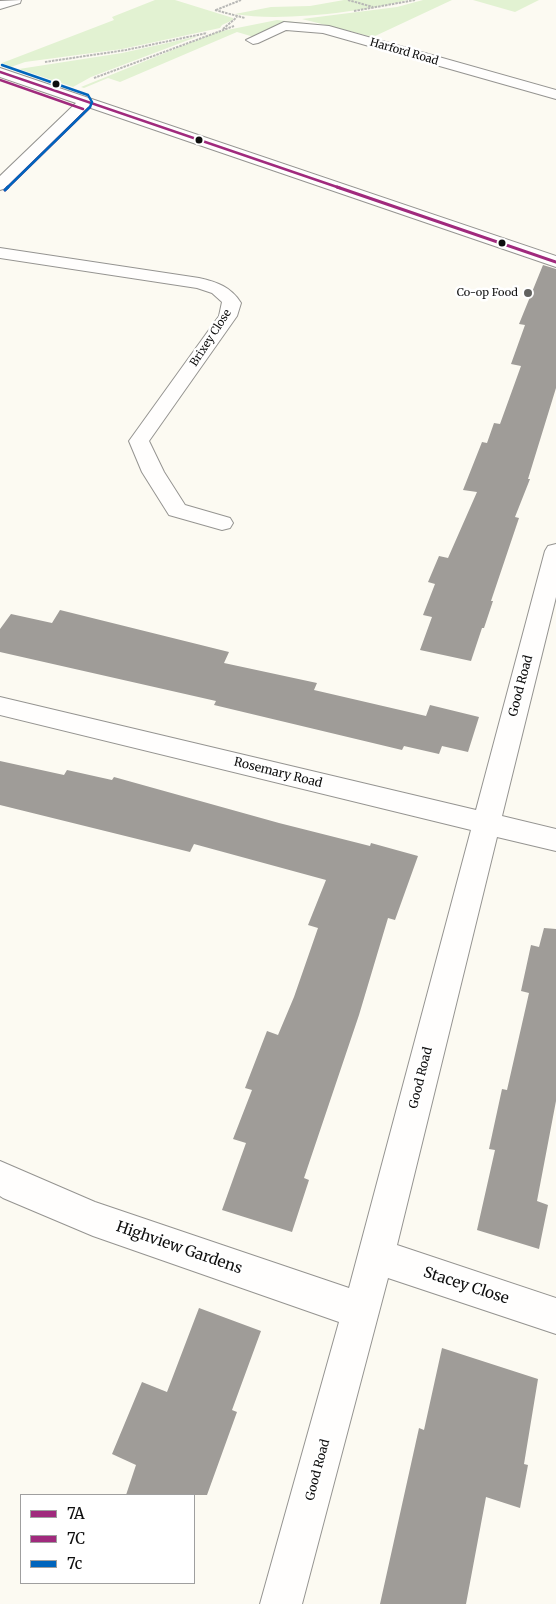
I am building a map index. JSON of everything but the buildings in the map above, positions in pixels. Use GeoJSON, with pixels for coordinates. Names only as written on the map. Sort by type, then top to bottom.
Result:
{"type":"FeatureCollection","features":[{"type":"Feature","properties":{"kind":"street"},"geometry":{"type":"LineString","coordinates":[[0,5],[15,0]]}},
{"type":"Feature","properties":{"kind":"street","name":"Harford Road"},"geometry":{"type":"LineString","coordinates":[[252,40],[284,26],[324,29],[556,95]]}},
{"type":"Feature","properties":{"kind":"street"},"geometry":{"type":"LineString","coordinates":[[0,72],[556,262]]}},
{"type":"Feature","properties":{"kind":"street"},"geometry":{"type":"LineString","coordinates":[[0,185],[85,102]]}},
{"type":"Feature","properties":{"kind":"street","name":"Brixey Close"},"geometry":{"type":"LineString","coordinates":[[0,253],[199,283],[221,290],[228,296],[232,303],[228,316],[139,442],[152,472],[177,510],[222,523]]}},
{"type":"Feature","properties":{"kind":"street","name":"Good Road"},"geometry":{"type":"LineString","coordinates":[[281,1604],[376,1256],[485,823],[556,551]]}},
{"type":"Feature","properties":{"kind":"street","name":"Rosemary Road"},"geometry":{"type":"LineString","coordinates":[[0,706],[556,840]]}},
{"type":"Feature","properties":{"kind":"street","name":"Highview Gardens"},"geometry":{"type":"LineString","coordinates":[[0,1177],[15,1186],[93,1219],[361,1310]]}},
{"type":"Feature","properties":{"kind":"street","name":"Stacey Close"},"geometry":{"type":"LineString","coordinates":[[376,1256],[556,1316]]}},
{"type":"Feature","properties":{"kind":"path"},"geometry":{"type":"LineString","coordinates":[[222,29],[237,17],[216,10],[242,0]]}},
{"type":"Feature","properties":{"kind":"path"},"geometry":{"type":"LineString","coordinates":[[348,0],[376,8]]}},
{"type":"Feature","properties":{"kind":"path"},"geometry":{"type":"LineString","coordinates":[[38,63],[126,50],[217,31]]}},
{"type":"Feature","properties":{"kind":"green space"},"geometry":{"type":"Polygon","coordinates":[[[155,0],[175,0],[233,18],[233,20],[222,25],[220,28],[122,49],[25,62],[11,67],[2,63],[114,20],[112,17],[155,0]]]}},
{"type":"Feature","properties":{"kind":"green space"},"geometry":{"type":"Polygon","coordinates":[[[344,0],[407,0],[345,12],[298,16],[275,17],[235,14],[271,7],[310,6],[344,0]]]}},
{"type":"Feature","properties":{"kind":"green space"},"geometry":{"type":"Polygon","coordinates":[[[423,0],[452,0],[373,37],[302,19],[397,7],[423,0]]]}},
{"type":"Feature","properties":{"kind":"green space"},"geometry":{"type":"Polygon","coordinates":[[[473,0],[539,0],[515,12],[473,0]]]}},
{"type":"Feature","properties":{"kind":"green space"},"geometry":{"type":"Polygon","coordinates":[[[277,20],[304,23],[285,24],[254,37],[237,32],[120,82],[108,78],[84,88],[81,87],[217,32],[277,20]]]}},
{"type":"Feature","properties":{"kind":"green space"},"geometry":{"type":"Polygon","coordinates":[[[199,36],[91,77],[73,87],[19,69],[122,53],[199,36]]]}},
{"type":"Feature","properties":{"kind":"transit line","name":"7c"},"geometry":{"type":"LineString","coordinates":[[2,65],[88,95],[92,102],[90,107],[5,190]]}},
{"type":"Feature","properties":{"kind":"transit line","name":"7A"},"geometry":{"type":"LineString","coordinates":[[0,72],[556,262]]}},
{"type":"Feature","properties":{"kind":"transit line","name":"7C"},"geometry":{"type":"LineString","coordinates":[[0,80],[83,109]]}},
{"type":"Feature","properties":{"kind":"transit line","name":"7C"},"geometry":{"type":"LineString","coordinates":[[5,190],[90,107]]}},
{"type":"Feature","properties":{"kind":"place","name":"Co-op Food"},"geometry":{"type":"Point","coordinates":[528,293]}}]}
